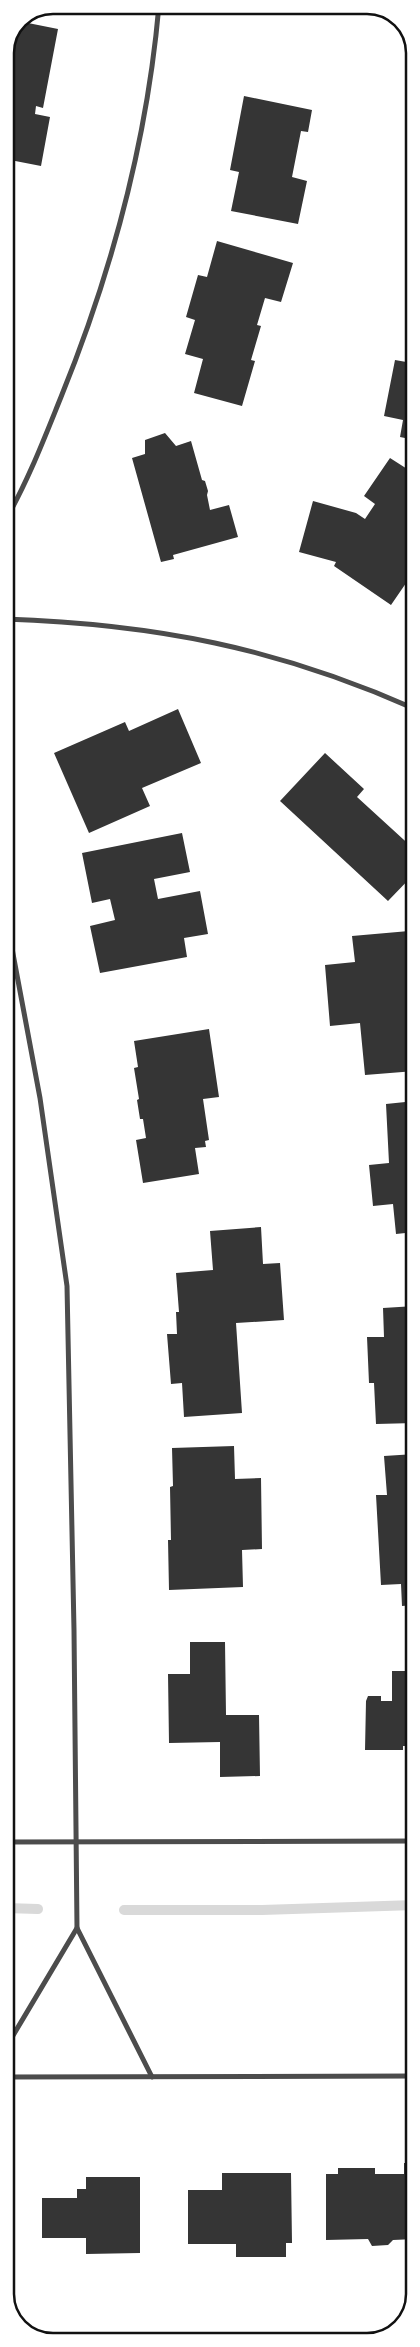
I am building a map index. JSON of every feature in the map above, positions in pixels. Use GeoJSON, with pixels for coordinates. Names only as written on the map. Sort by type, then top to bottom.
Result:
{"type":"FeatureCollection","features":[{"type":"Feature","properties":{"kind":"street"},"geometry":{"type":"LineString","coordinates":[[14,505],[25,486],[86,336],[107,274],[135,169],[154,62],[158,14]]}},
{"type":"Feature","properties":{"kind":"street"},"geometry":{"type":"LineString","coordinates":[[14,619],[64,621],[148,630],[215,642],[290,660],[362,686],[406,705]]}},
{"type":"Feature","properties":{"kind":"street"},"geometry":{"type":"LineString","coordinates":[[14,959],[40,1098],[67,1286],[77,1928],[152,2077]]}},
{"type":"Feature","properties":{"kind":"street"},"geometry":{"type":"LineString","coordinates":[[14,1842],[406,1841]]}},
{"type":"Feature","properties":{"kind":"street"},"geometry":{"type":"LineString","coordinates":[[14,2034],[77,1928]]}},
{"type":"Feature","properties":{"kind":"street"},"geometry":{"type":"LineString","coordinates":[[14,2077],[406,2076]]}},
{"type":"Feature","properties":{"kind":"building"},"geometry":{"type":"Polygon","coordinates":[[[28,23],[58,29],[43,108],[36,106],[35,114],[50,117],[41,166],[14,161],[14,53],[20,31],[28,23]]]}},
{"type":"Feature","properties":{"kind":"building"},"geometry":{"type":"Polygon","coordinates":[[[244,96],[312,110],[308,132],[301,131],[292,177],[307,181],[298,224],[231,211],[239,172],[230,170],[244,96]]]}},
{"type":"Feature","properties":{"kind":"building"},"geometry":{"type":"Polygon","coordinates":[[[217,241],[293,263],[281,302],[265,298],[257,325],[261,326],[251,360],[255,361],[242,406],[194,393],[203,359],[185,354],[195,320],[186,317],[198,275],[207,277],[217,241]]]}},
{"type":"Feature","properties":{"kind":"building"},"geometry":{"type":"Polygon","coordinates":[[[395,360],[406,362],[406,438],[400,437],[403,420],[384,416],[395,360]]]}},
{"type":"Feature","properties":{"kind":"building"},"geometry":{"type":"Polygon","coordinates":[[[165,433],[176,446],[191,441],[202,480],[205,481],[208,491],[210,510],[229,505],[238,537],[173,555],[174,559],[161,562],[132,458],[145,454],[145,440],[165,433]]]}},
{"type":"Feature","properties":{"kind":"building"},"geometry":{"type":"Polygon","coordinates":[[[390,458],[406,468],[406,583],[391,605],[334,566],[336,562],[299,552],[313,501],[356,513],[365,519],[375,504],[364,496],[390,458]]]}},
{"type":"Feature","properties":{"kind":"building"},"geometry":{"type":"Polygon","coordinates":[[[178,709],[201,763],[142,788],[150,806],[89,833],[54,753],[125,722],[129,731],[178,709]]]}},
{"type":"Feature","properties":{"kind":"building"},"geometry":{"type":"Polygon","coordinates":[[[325,753],[364,789],[357,797],[406,842],[406,882],[388,901],[280,801],[325,753]]]}},
{"type":"Feature","properties":{"kind":"building"},"geometry":{"type":"Polygon","coordinates":[[[182,833],[190,872],[154,879],[158,899],[200,891],[208,934],[184,938],[187,957],[100,973],[90,926],[115,920],[110,899],[92,903],[82,853],[182,833]]]}},
{"type":"Feature","properties":{"kind":"building"},"geometry":{"type":"Polygon","coordinates":[[[406,931],[406,1072],[365,1075],[360,1023],[330,1026],[325,965],[355,962],[352,936],[406,931]]]}},
{"type":"Feature","properties":{"kind":"building"},"geometry":{"type":"Polygon","coordinates":[[[209,1029],[219,1097],[203,1099],[209,1140],[205,1141],[206,1147],[195,1148],[199,1174],[143,1183],[136,1140],[146,1138],[137,1100],[139,1099],[134,1068],[138,1067],[134,1041],[209,1029]]]}},
{"type":"Feature","properties":{"kind":"building"},"geometry":{"type":"Polygon","coordinates":[[[406,1102],[406,1233],[396,1234],[393,1204],[373,1206],[369,1165],[389,1163],[386,1104],[406,1102]]]}},
{"type":"Feature","properties":{"kind":"building"},"geometry":{"type":"Polygon","coordinates":[[[261,1227],[263,1264],[280,1263],[284,1320],[236,1323],[242,1413],[184,1417],[182,1383],[171,1384],[167,1334],[177,1334],[176,1312],[179,1312],[176,1273],[213,1270],[210,1231],[261,1227]]]}},
{"type":"Feature","properties":{"kind":"building"},"geometry":{"type":"Polygon","coordinates":[[[406,1307],[406,1423],[376,1424],[374,1383],[369,1383],[367,1337],[384,1337],[383,1308],[406,1307]]]}},
{"type":"Feature","properties":{"kind":"building"},"geometry":{"type":"Polygon","coordinates":[[[234,1446],[235,1479],[261,1478],[262,1549],[242,1550],[243,1587],[169,1590],[168,1540],[171,1540],[170,1487],[173,1486],[172,1448],[234,1446]]]}},
{"type":"Feature","properties":{"kind":"building"},"geometry":{"type":"Polygon","coordinates":[[[406,1455],[406,1606],[402,1606],[401,1584],[381,1585],[376,1495],[387,1495],[384,1456],[406,1455]]]}},
{"type":"Feature","properties":{"kind":"building"},"geometry":{"type":"Polygon","coordinates":[[[190,1642],[225,1642],[226,1715],[259,1715],[260,1776],[220,1777],[220,1742],[169,1743],[168,1674],[190,1674],[190,1642]]]}},
{"type":"Feature","properties":{"kind":"building"},"geometry":{"type":"Polygon","coordinates":[[[392,1671],[406,1671],[406,1746],[403,1746],[403,1750],[365,1750],[366,1701],[368,1696],[381,1696],[381,1701],[392,1701],[392,1671]]]}},
{"type":"Feature","properties":{"kind":"building"},"geometry":{"type":"Polygon","coordinates":[[[404,2163],[406,2163],[406,2239],[393,2240],[388,2245],[372,2246],[368,2239],[326,2240],[326,2174],[338,2174],[338,2168],[375,2168],[375,2174],[404,2174],[404,2163]]]}},
{"type":"Feature","properties":{"kind":"building"},"geometry":{"type":"Polygon","coordinates":[[[222,2173],[291,2173],[292,2243],[286,2243],[286,2257],[236,2257],[236,2244],[188,2244],[188,2190],[222,2190],[222,2173]]]}},
{"type":"Feature","properties":{"kind":"building"},"geometry":{"type":"Polygon","coordinates":[[[86,2177],[140,2177],[140,2253],[86,2254],[86,2238],[42,2238],[42,2198],[77,2198],[77,2189],[86,2189],[86,2177]]]}},
{"type":"Feature","properties":{"kind":"waterway"},"geometry":{"type":"LineString","coordinates":[[124,1910],[262,1910],[406,1905]]}},
{"type":"Feature","properties":{"kind":"waterway"},"geometry":{"type":"LineString","coordinates":[[14,1908],[38,1909]]}}]}
